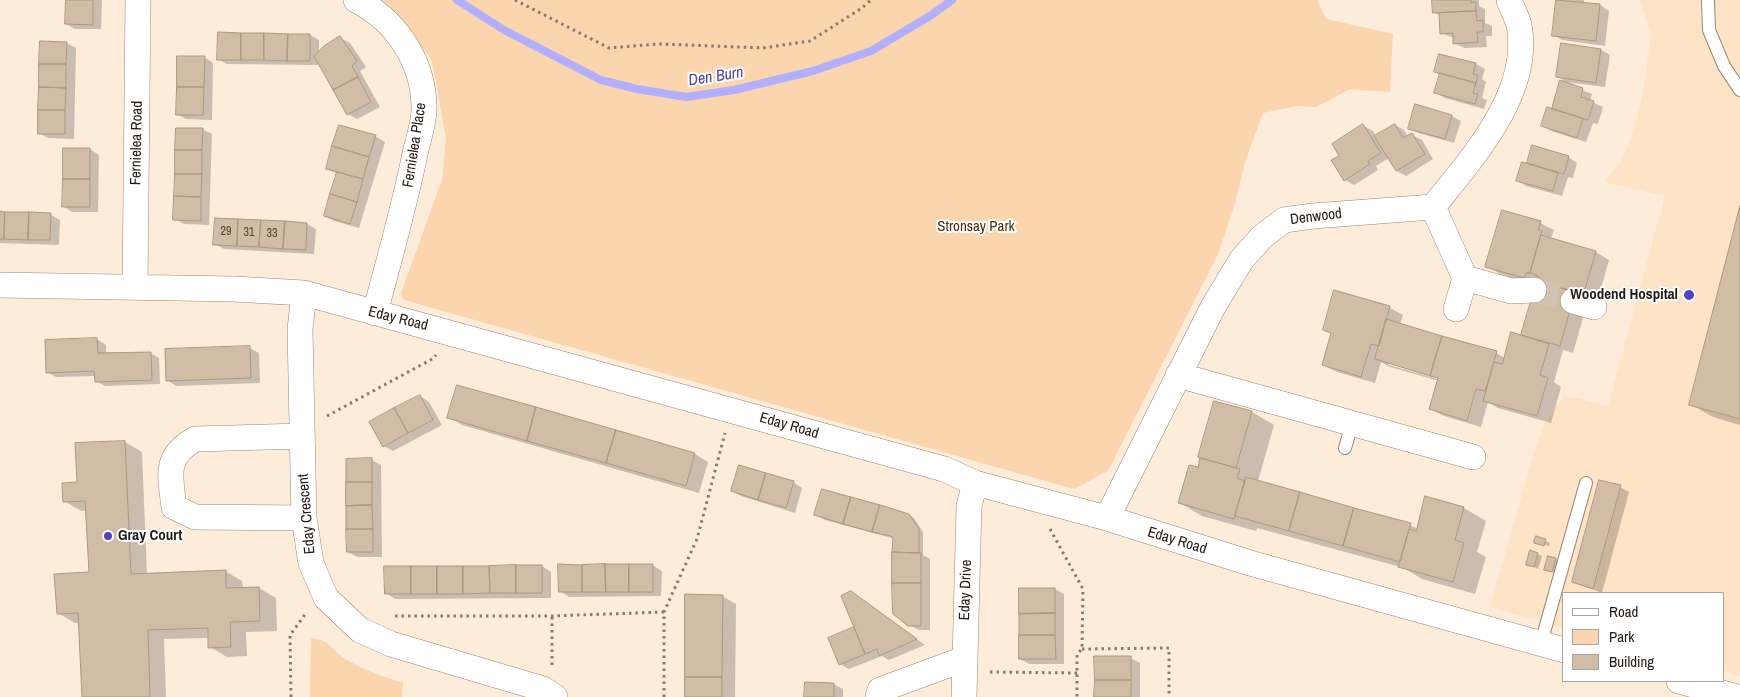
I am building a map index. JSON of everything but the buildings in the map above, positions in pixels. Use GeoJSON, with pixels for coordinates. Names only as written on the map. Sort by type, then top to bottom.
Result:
{"type":"FeatureCollection","features":[{"type":"Feature","properties":{"kind":"street","name":"Fernielea Road"},"geometry":{"type":"LineString","coordinates":[[136,287],[138,0]]}},
{"type":"Feature","properties":{"kind":"street","name":"Fernielea Place"},"geometry":{"type":"LineString","coordinates":[[356,0],[367,5],[389,23],[411,51],[422,82],[425,108],[404,208],[374,313]]}},
{"type":"Feature","properties":{"kind":"street"},"geometry":{"type":"LineString","coordinates":[[1456,310],[1466,278],[1433,206],[1478,152],[1509,98],[1521,53],[1519,24],[1509,0]]}},
{"type":"Feature","properties":{"kind":"street","name":"Denwood"},"geometry":{"type":"LineString","coordinates":[[1107,518],[1178,375],[1242,259],[1262,237],[1284,220],[1433,206]]}},
{"type":"Feature","properties":{"kind":"street"},"geometry":{"type":"LineString","coordinates":[[1466,278],[1511,292],[1534,290]]}},
{"type":"Feature","properties":{"kind":"street","name":"Eday Road"},"geometry":{"type":"LineString","coordinates":[[0,285],[136,287],[304,293],[944,469],[975,483],[1107,518],[1250,563],[1552,646]]}},
{"type":"Feature","properties":{"kind":"street","name":"Eday Crescent"},"geometry":{"type":"LineString","coordinates":[[304,293],[300,330],[304,518],[311,562],[326,598],[360,630],[391,644],[549,693]]}},
{"type":"Feature","properties":{"kind":"street"},"geometry":{"type":"LineString","coordinates":[[1178,375],[1473,457]]}},
{"type":"Feature","properties":{"kind":"street"},"geometry":{"type":"LineString","coordinates":[[302,429],[195,439],[180,448],[171,462],[171,485],[174,507],[195,517],[304,518]]}},
{"type":"Feature","properties":{"kind":"street","name":"Eday Drive"},"geometry":{"type":"LineString","coordinates":[[964,697],[970,506],[975,483]]}},
{"type":"Feature","properties":{"kind":"street"},"geometry":{"type":"LineString","coordinates":[[878,697],[880,690],[964,659]]}},
{"type":"Feature","properties":{"kind":"street"},"geometry":{"type":"LineString","coordinates":[[1686,687],[1737,697]]}},
{"type":"Feature","properties":{"kind":"lane"},"geometry":{"type":"LineString","coordinates":[[1708,0],[1709,30],[1724,66],[1740,90]]}},
{"type":"Feature","properties":{"kind":"lane"},"geometry":{"type":"LineString","coordinates":[[1346,448],[1352,424]]}},
{"type":"Feature","properties":{"kind":"lane"},"geometry":{"type":"LineString","coordinates":[[1563,592],[1586,483]]}},
{"type":"Feature","properties":{"kind":"lane"},"geometry":{"type":"LineString","coordinates":[[1552,646],[1562,598]]}},
{"type":"Feature","properties":{"kind":"path"},"geometry":{"type":"LineString","coordinates":[[515,0],[609,48],[659,44],[763,48],[810,41],[862,8],[871,0]]}},
{"type":"Feature","properties":{"kind":"path"},"geometry":{"type":"LineString","coordinates":[[302,429],[434,358],[443,330]]}},
{"type":"Feature","properties":{"kind":"path"},"geometry":{"type":"LineString","coordinates":[[664,697],[664,612],[697,539],[731,410]]}},
{"type":"Feature","properties":{"kind":"path"},"geometry":{"type":"LineString","coordinates":[[1053,504],[1048,526],[1083,589],[1082,649]]}},
{"type":"Feature","properties":{"kind":"path"},"geometry":{"type":"LineString","coordinates":[[291,697],[290,635],[306,613],[326,598]]}},
{"type":"Feature","properties":{"kind":"path"},"geometry":{"type":"LineString","coordinates":[[394,616],[552,616],[664,612]]}},
{"type":"Feature","properties":{"kind":"path"},"geometry":{"type":"LineString","coordinates":[[549,693],[552,672],[552,616]]}},
{"type":"Feature","properties":{"kind":"path"},"geometry":{"type":"LineString","coordinates":[[1077,697],[1076,654],[1082,649],[1169,648],[1169,697]]}},
{"type":"Feature","properties":{"kind":"path"},"geometry":{"type":"LineString","coordinates":[[964,659],[981,672],[1077,673]]}},
{"type":"Feature","properties":{"kind":"shaded area","name":"Woodend Hospital"},"geometry":{"type":"Polygon","coordinates":[[[1640,0],[1740,0],[1740,676],[1725,671],[1725,592],[1562,592],[1562,627],[1490,607],[1532,460],[1545,423],[1564,395],[1608,406],[1665,196],[1604,182],[1621,162],[1631,139],[1643,93],[1651,35],[1640,0]]]}},
{"type":"Feature","properties":{"kind":"green space","name":"Stronsay Park"},"geometry":{"type":"Polygon","coordinates":[[[371,0],[1317,0],[1326,19],[1393,34],[1390,92],[1350,89],[1316,107],[1296,106],[1263,113],[1245,162],[1234,207],[1218,254],[1108,471],[1074,489],[404,300],[401,293],[442,180],[446,138],[432,61],[410,31],[371,0]]]}},
{"type":"Feature","properties":{"kind":"green space"},"geometry":{"type":"Polygon","coordinates":[[[311,638],[327,643],[342,657],[361,667],[403,683],[402,697],[310,697],[311,638]]]}},
{"type":"Feature","properties":{"kind":"waterway","name":"Den Burn"},"geometry":{"type":"LineString","coordinates":[[457,0],[504,30],[601,80],[637,89],[686,97],[734,90],[813,71],[871,51],[930,16],[952,0]]}},
{"type":"Feature","properties":{"kind":"tunnel"},"geometry":{"type":"LineString","coordinates":[[1534,290],[1573,301]]}},
{"type":"Feature","properties":{"kind":"place","name":"Woodend Hospital"},"geometry":{"type":"Point","coordinates":[1689,295]}},
{"type":"Feature","properties":{"kind":"place","name":"Gray Court"},"geometry":{"type":"Point","coordinates":[108,536]}}]}
